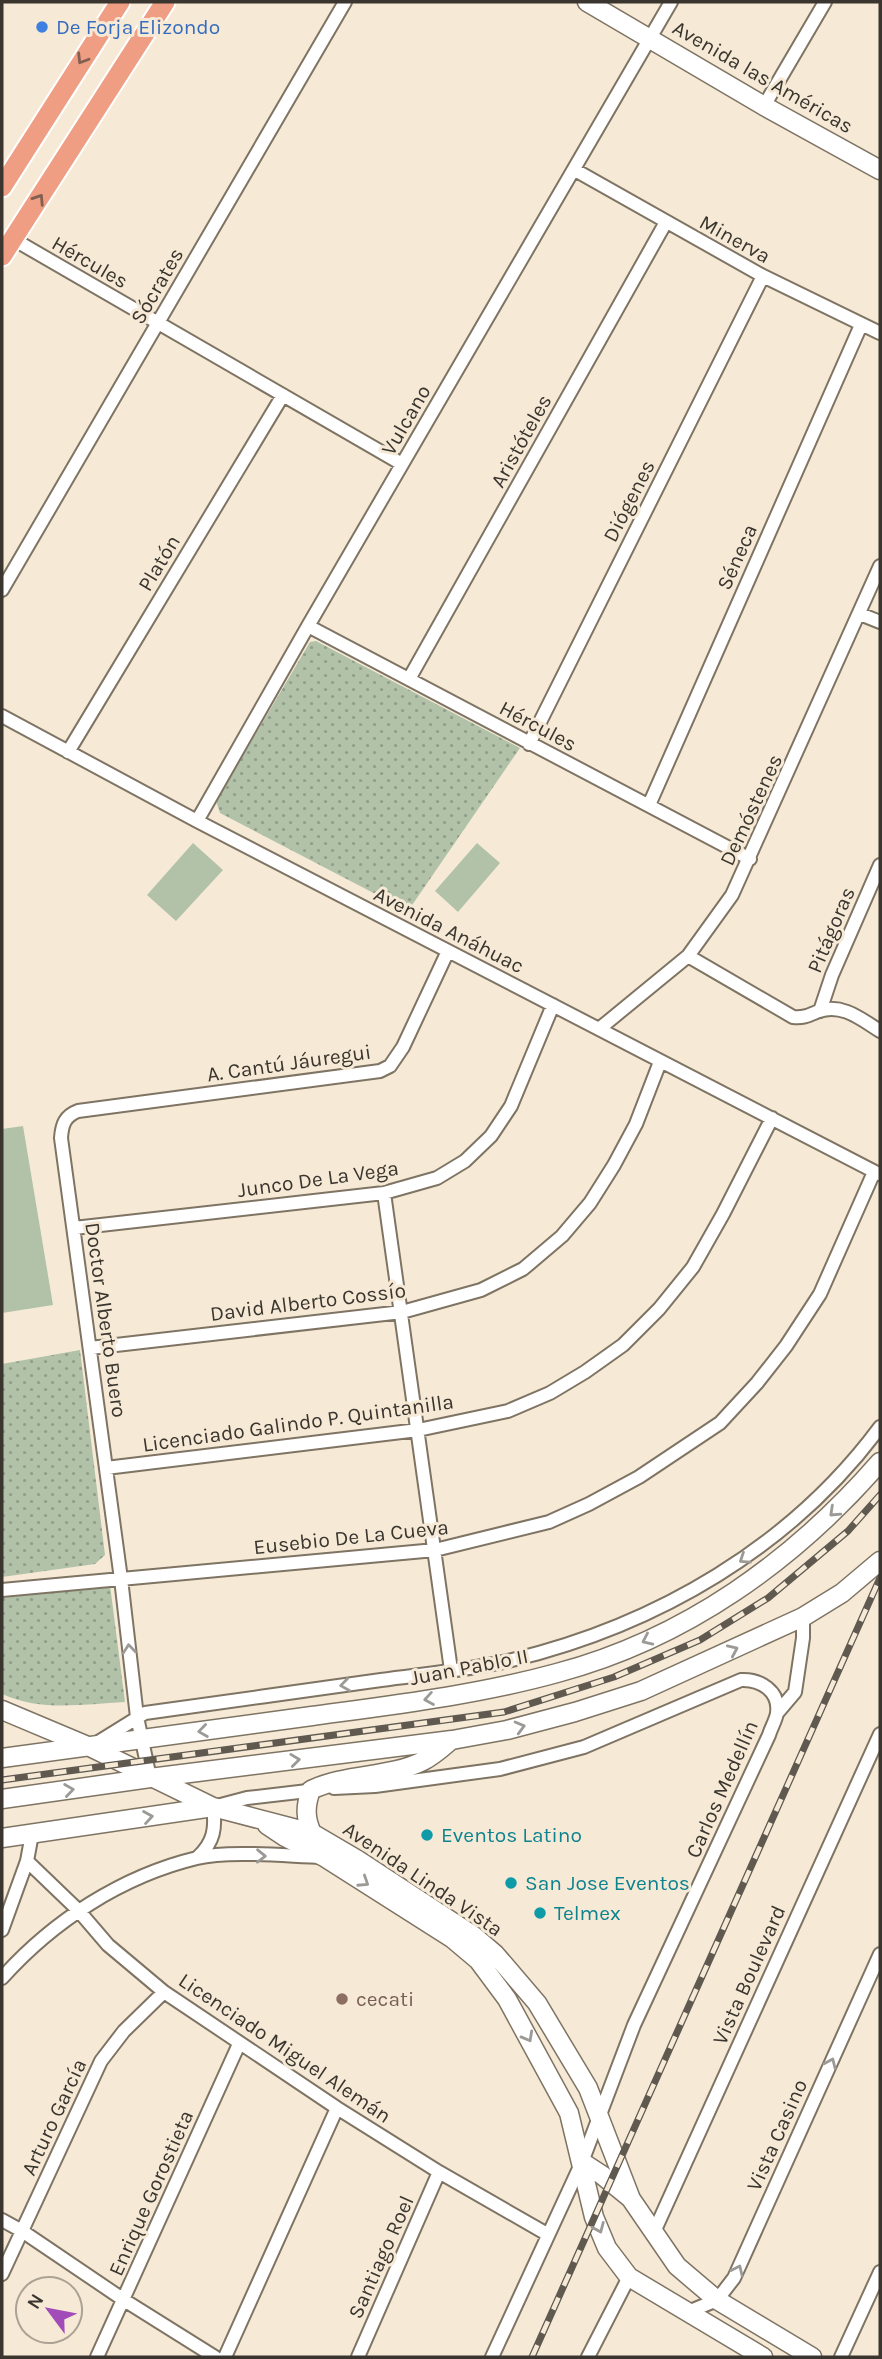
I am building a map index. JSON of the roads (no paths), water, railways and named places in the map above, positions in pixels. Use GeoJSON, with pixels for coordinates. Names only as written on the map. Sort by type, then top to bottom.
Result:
{"type":"FeatureCollection","features":[{"type":"Feature","properties":{"kind":"main road"},"geometry":{"type":"LineString","coordinates":[[2,187],[120,2]]}},
{"type":"Feature","properties":{"kind":"main road"},"geometry":{"type":"LineString","coordinates":[[7,248],[165,2]]}},
{"type":"Feature","properties":{"kind":"main road","name":"Avenida las Américas"},"geometry":{"type":"LineString","coordinates":[[587,2],[764,106],[880,170]]}},
{"type":"Feature","properties":{"kind":"main road","name":"Juan Pablo II"},"geometry":{"type":"LineString","coordinates":[[2,1758],[419,1701],[557,1673],[620,1653],[688,1621],[744,1587],[799,1545],[847,1500],[880,1462]]}},
{"type":"Feature","properties":{"kind":"main road"},"geometry":{"type":"LineString","coordinates":[[2,1799],[452,1740],[541,1721],[641,1691],[803,1617],[842,1593],[880,1561]]}},
{"type":"Feature","properties":{"kind":"main road","name":"Avenida Linda Vista"},"geometry":{"type":"LineString","coordinates":[[2,1710],[90,1747],[213,1807],[312,1833],[474,1936],[495,1954],[537,2003],[589,2088],[631,2199],[677,2266],[717,2300],[812,2357]]}},
{"type":"Feature","properties":{"kind":"main road"},"geometry":{"type":"LineString","coordinates":[[312,1833],[306,1814],[311,1790],[326,1782],[407,1767],[423,1761],[452,1740]]}},
{"type":"Feature","properties":{"kind":"main road"},"geometry":{"type":"LineString","coordinates":[[2,1838],[213,1807]]}},
{"type":"Feature","properties":{"kind":"main road","name":"Avenida Linda Vista"},"geometry":{"type":"LineString","coordinates":[[264,1822],[453,1939],[478,1960],[507,1998],[569,2113],[594,2217],[607,2248],[629,2277],[763,2357]]}},
{"type":"Feature","properties":{"kind":"main road"},"geometry":{"type":"LineString","coordinates":[[582,2162],[631,2199]]}},
{"type":"Feature","properties":{"kind":"street","name":"Sócrates"},"geometry":{"type":"LineString","coordinates":[[2,590],[345,2]]}},
{"type":"Feature","properties":{"kind":"street","name":"Vulcano"},"geometry":{"type":"LineString","coordinates":[[197,821],[671,2]]}},
{"type":"Feature","properties":{"kind":"street"},"geometry":{"type":"LineString","coordinates":[[764,106],[825,2]]}},
{"type":"Feature","properties":{"kind":"street","name":"Minerva"},"geometry":{"type":"LineString","coordinates":[[575,170],[763,276],[880,333]]}},
{"type":"Feature","properties":{"kind":"street","name":"Aristóteles"},"geometry":{"type":"LineString","coordinates":[[410,679],[666,222]]}},
{"type":"Feature","properties":{"kind":"street","name":"Hércules"},"geometry":{"type":"LineString","coordinates":[[7,248],[158,324],[402,464]]}},
{"type":"Feature","properties":{"kind":"street","name":"Diógenes"},"geometry":{"type":"LineString","coordinates":[[529,744],[763,276]]}},
{"type":"Feature","properties":{"kind":"street","name":"Séneca"},"geometry":{"type":"LineString","coordinates":[[649,805],[861,325]]}},
{"type":"Feature","properties":{"kind":"street","name":"Platón"},"geometry":{"type":"LineString","coordinates":[[68,752],[283,395]]}},
{"type":"Feature","properties":{"kind":"street","name":"Demóstenes"},"geometry":{"type":"LineString","coordinates":[[599,1029],[688,956],[733,895],[880,566]]}},
{"type":"Feature","properties":{"kind":"street"},"geometry":{"type":"LineString","coordinates":[[860,614],[880,622]]}},
{"type":"Feature","properties":{"kind":"street","name":"Hércules"},"geometry":{"type":"LineString","coordinates":[[308,626],[750,859]]}},
{"type":"Feature","properties":{"kind":"street","name":"Avenida Anáhuac"},"geometry":{"type":"LineString","coordinates":[[2,716],[197,821],[877,1173]]}},
{"type":"Feature","properties":{"kind":"street","name":"Pitágoras"},"geometry":{"type":"LineString","coordinates":[[820,1011],[832,975],[880,865]]}},
{"type":"Feature","properties":{"kind":"street","name":"A. Cantú Jáuregui"},"geometry":{"type":"LineString","coordinates":[[67,1118],[78,1111],[380,1071],[390,1066],[403,1047],[448,951]]}},
{"type":"Feature","properties":{"kind":"street"},"geometry":{"type":"LineString","coordinates":[[688,956],[775,1009],[793,1017],[806,1018],[820,1011],[836,1008],[852,1013],[880,1031]]}},
{"type":"Feature","properties":{"kind":"street","name":"Junco De La Vega"},"geometry":{"type":"LineString","coordinates":[[74,1228],[384,1193],[437,1178],[465,1160],[491,1136],[511,1106],[552,1005]]}},
{"type":"Feature","properties":{"kind":"street","name":"David Alberto Cossío"},"geometry":{"type":"LineString","coordinates":[[90,1348],[402,1312],[481,1290],[523,1269],[562,1236],[590,1203],[636,1124],[660,1062]]}},
{"type":"Feature","properties":{"kind":"street","name":"Doctor Alberto Buero"},"geometry":{"type":"LineString","coordinates":[[67,1118],[61,1138],[121,1579],[136,1717],[150,1778]]}},
{"type":"Feature","properties":{"kind":"street","name":"Licenciado Galindo P. Quintanilla"},"geometry":{"type":"LineString","coordinates":[[106,1468],[418,1430],[508,1411],[550,1393],[623,1345],[659,1310],[693,1267],[772,1118]]}},
{"type":"Feature","properties":{"kind":"street","name":"Eusebio De La Cueva"},"geometry":{"type":"LineString","coordinates":[[2,1590],[435,1550],[549,1522],[589,1504],[649,1471],[720,1423],[786,1346],[820,1294],[877,1173]]}},
{"type":"Feature","properties":{"kind":"street"},"geometry":{"type":"LineString","coordinates":[[384,1193],[451,1670]]}},
{"type":"Feature","properties":{"kind":"street"},"geometry":{"type":"LineString","coordinates":[[90,1747],[145,1713],[510,1661],[602,1631],[647,1612],[745,1559],[788,1526],[836,1481],[880,1427]]}},
{"type":"Feature","properties":{"kind":"street"},"geometry":{"type":"LineString","coordinates":[[778,1712],[794,1692],[803,1638],[803,1617]]}},
{"type":"Feature","properties":{"kind":"street","name":"Carlos Medellín"},"geometry":{"type":"LineString","coordinates":[[213,1807],[247,1798],[375,1786],[500,1769],[584,1747],[741,1680],[759,1681],[770,1689],[778,1712],[634,2025],[582,2162],[492,2357]]}},
{"type":"Feature","properties":{"kind":"street","name":"Vista Boulevard"},"geometry":{"type":"LineString","coordinates":[[653,2232],[880,1734]]}},
{"type":"Feature","properties":{"kind":"street"},"geometry":{"type":"LineString","coordinates":[[198,1857],[212,1841],[215,1822],[213,1807]]}},
{"type":"Feature","properties":{"kind":"street"},"geometry":{"type":"LineString","coordinates":[[2,1930],[27,1861],[32,1834]]}},
{"type":"Feature","properties":{"kind":"street"},"geometry":{"type":"LineString","coordinates":[[2,1978],[41,1938],[78,1910],[127,1882],[198,1857],[324,1857]]}},
{"type":"Feature","properties":{"kind":"street","name":"Licenciado Miguel Alemán"},"geometry":{"type":"LineString","coordinates":[[27,1861],[78,1910],[108,1945],[164,1992],[337,2108],[439,2172],[547,2234]]}},
{"type":"Feature","properties":{"kind":"street","name":"Vista Casino"},"geometry":{"type":"LineString","coordinates":[[717,2300],[734,2278],[880,1954]]}},
{"type":"Feature","properties":{"kind":"street","name":"Arturo García"},"geometry":{"type":"LineString","coordinates":[[2,2274],[101,2061],[124,2031],[164,1992]]}},
{"type":"Feature","properties":{"kind":"street","name":"Enrique Gorostieta"},"geometry":{"type":"LineString","coordinates":[[97,2357],[239,2044]]}},
{"type":"Feature","properties":{"kind":"street"},"geometry":{"type":"LineString","coordinates":[[225,2357],[337,2108]]}},
{"type":"Feature","properties":{"kind":"street","name":"Santiago Roel"},"geometry":{"type":"LineString","coordinates":[[358,2357],[439,2172]]}},
{"type":"Feature","properties":{"kind":"street"},"geometry":{"type":"LineString","coordinates":[[2,2220],[215,2357]]}},
{"type":"Feature","properties":{"kind":"street"},"geometry":{"type":"LineString","coordinates":[[841,2357],[880,2272]]}},
{"type":"Feature","properties":{"kind":"street"},"geometry":{"type":"LineString","coordinates":[[588,2357],[629,2277]]}},
{"type":"Feature","properties":{"kind":"street"},"geometry":{"type":"LineString","coordinates":[[688,2312],[717,2300]]}},
{"type":"Feature","properties":{"kind":"railway"},"geometry":{"type":"LineString","coordinates":[[2,1780],[504,1712],[614,1677],[700,1640],[768,1598],[848,1531],[880,1495]]}},
{"type":"Feature","properties":{"kind":"railway"},"geometry":{"type":"LineString","coordinates":[[532,2357],[880,1578]]}},
{"type":"Feature","properties":{"kind":"place","name":"De Forja Elizondo"},"geometry":{"type":"Point","coordinates":[42,27]}},
{"type":"Feature","properties":{"kind":"place","name":"Eventos Latino"},"geometry":{"type":"Point","coordinates":[427,1835]}},
{"type":"Feature","properties":{"kind":"place","name":"San Jose Eventos"},"geometry":{"type":"Point","coordinates":[511,1883]}},
{"type":"Feature","properties":{"kind":"place","name":"Telmex"},"geometry":{"type":"Point","coordinates":[540,1913]}},
{"type":"Feature","properties":{"kind":"place","name":"cecati"},"geometry":{"type":"Point","coordinates":[342,1999]}}]}
